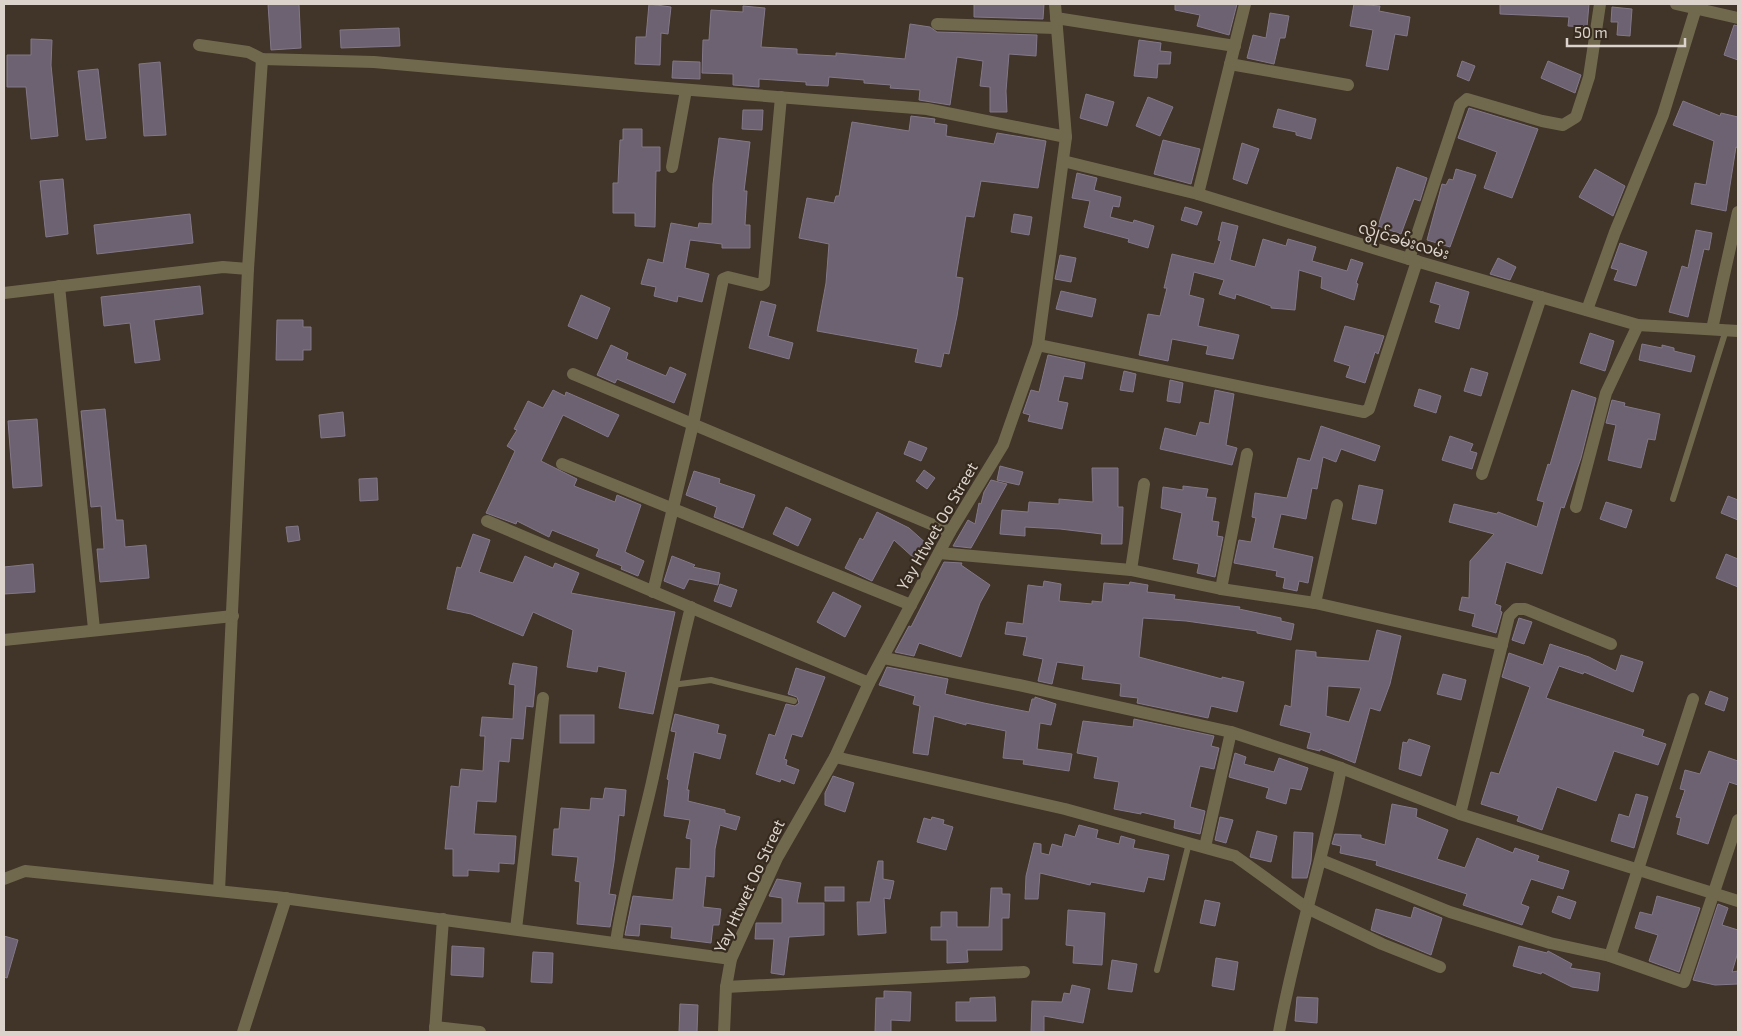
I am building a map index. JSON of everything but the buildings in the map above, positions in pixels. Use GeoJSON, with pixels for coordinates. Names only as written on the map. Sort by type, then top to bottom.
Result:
{"type":"FeatureCollection","features":[{"type":"Feature","properties":{"kind":"street","name":"Yay Htwet Oo Street"},"geometry":{"type":"LineString","coordinates":[[724,1032],[726,987],[731,959],[777,858],[835,757],[869,682],[884,658],[950,532],[1003,445],[1038,345],[1066,136],[1055,4]]}},
{"type":"Feature","properties":{"kind":"street"},"geometry":{"type":"LineString","coordinates":[[1198,194],[1245,4]]}},
{"type":"Feature","properties":{"kind":"street"},"geometry":{"type":"LineString","coordinates":[[1038,345],[1364,412],[1369,409],[1460,105],[1467,100],[1542,121],[1563,124],[1576,118],[1589,77],[1600,4]]}},
{"type":"Feature","properties":{"kind":"street"},"geometry":{"type":"LineString","coordinates":[[1676,4],[1738,18]]}},
{"type":"Feature","properties":{"kind":"street"},"geometry":{"type":"LineString","coordinates":[[1586,310],[1615,232],[1663,115],[1696,8]]}},
{"type":"Feature","properties":{"kind":"street"},"geometry":{"type":"LineString","coordinates":[[937,24],[1056,23],[1235,46]]}},
{"type":"Feature","properties":{"kind":"street"},"geometry":{"type":"LineString","coordinates":[[198,45],[248,52],[262,59],[374,62],[927,109],[1066,136]]}},
{"type":"Feature","properties":{"kind":"street"},"geometry":{"type":"LineString","coordinates":[[219,891],[248,269],[262,59]]}},
{"type":"Feature","properties":{"kind":"street"},"geometry":{"type":"LineString","coordinates":[[1230,64],[1348,85]]}},
{"type":"Feature","properties":{"kind":"street"},"geometry":{"type":"LineString","coordinates":[[672,166],[686,90]]}},
{"type":"Feature","properties":{"kind":"street"},"geometry":{"type":"LineString","coordinates":[[653,592],[693,424],[723,279],[728,277],[761,285],[764,283],[781,97]]}},
{"type":"Feature","properties":{"kind":"street","name":"လွိုင်ခမ်းလမ်း"},"geometry":{"type":"LineString","coordinates":[[1063,161],[1198,194],[1413,260],[1638,325],[1732,330]]}},
{"type":"Feature","properties":{"kind":"street"},"geometry":{"type":"LineString","coordinates":[[1712,329],[1738,212]]}},
{"type":"Feature","properties":{"kind":"street"},"geometry":{"type":"LineString","coordinates":[[4,293],[223,267],[248,269]]}},
{"type":"Feature","properties":{"kind":"street"},"geometry":{"type":"LineString","coordinates":[[59,286],[94,629]]}},
{"type":"Feature","properties":{"kind":"street"},"geometry":{"type":"LineString","coordinates":[[1482,474],[1541,297]]}},
{"type":"Feature","properties":{"kind":"street"},"geometry":{"type":"LineString","coordinates":[[1576,507],[1606,394],[1638,325]]}},
{"type":"Feature","properties":{"kind":"street"},"geometry":{"type":"LineString","coordinates":[[573,374],[950,532]]}},
{"type":"Feature","properties":{"kind":"street"},"geometry":{"type":"LineString","coordinates":[[1221,588],[1247,454]]}},
{"type":"Feature","properties":{"kind":"street"},"geometry":{"type":"LineString","coordinates":[[562,464],[911,605]]}},
{"type":"Feature","properties":{"kind":"street"},"geometry":{"type":"LineString","coordinates":[[1131,570],[1144,484]]}},
{"type":"Feature","properties":{"kind":"street"},"geometry":{"type":"LineString","coordinates":[[1315,603],[1337,505]]}},
{"type":"Feature","properties":{"kind":"street"},"geometry":{"type":"LineString","coordinates":[[486,521],[869,682]]}},
{"type":"Feature","properties":{"kind":"street"},"geometry":{"type":"LineString","coordinates":[[939,553],[1131,570],[1221,588],[1315,603],[1502,645]]}},
{"type":"Feature","properties":{"kind":"street"},"geometry":{"type":"LineString","coordinates":[[616,942],[621,908],[652,782],[671,685],[691,607]]}},
{"type":"Feature","properties":{"kind":"street"},"geometry":{"type":"LineString","coordinates":[[1460,814],[1509,616],[1516,609],[1536,612],[1611,644]]}},
{"type":"Feature","properties":{"kind":"street"},"geometry":{"type":"LineString","coordinates":[[4,640],[94,629],[233,616]]}},
{"type":"Feature","properties":{"kind":"street"},"geometry":{"type":"LineString","coordinates":[[884,658],[1019,685],[1231,732],[1342,768],[1460,814],[1637,868],[1738,902]]}},
{"type":"Feature","properties":{"kind":"street"},"geometry":{"type":"LineString","coordinates":[[516,929],[543,698]]}},
{"type":"Feature","properties":{"kind":"street"},"geometry":{"type":"LineString","coordinates":[[1610,956],[1693,699]]}},
{"type":"Feature","properties":{"kind":"street"},"geometry":{"type":"LineString","coordinates":[[1206,847],[1231,732]]}},
{"type":"Feature","properties":{"kind":"street"},"geometry":{"type":"LineString","coordinates":[[835,757],[1064,809],[1235,856],[1307,908],[1382,944],[1440,967]]}},
{"type":"Feature","properties":{"kind":"street"},"geometry":{"type":"LineString","coordinates":[[1279,1032],[1287,989],[1321,860],[1342,768]]}},
{"type":"Feature","properties":{"kind":"street"},"geometry":{"type":"LineString","coordinates":[[1321,860],[1450,912],[1550,943],[1610,956],[1684,982],[1738,820]]}},
{"type":"Feature","properties":{"kind":"street"},"geometry":{"type":"LineString","coordinates":[[4,879],[26,870],[286,898],[731,959]]}},
{"type":"Feature","properties":{"kind":"street"},"geometry":{"type":"LineString","coordinates":[[243,1032],[286,898]]}},
{"type":"Feature","properties":{"kind":"street"},"geometry":{"type":"LineString","coordinates":[[443,919],[435,1030],[480,1032]]}},
{"type":"Feature","properties":{"kind":"street"},"geometry":{"type":"LineString","coordinates":[[726,987],[1024,972]]}},
{"type":"Feature","properties":{"kind":"lane"},"geometry":{"type":"LineString","coordinates":[[1673,499],[1732,330]]}},
{"type":"Feature","properties":{"kind":"lane"},"geometry":{"type":"LineString","coordinates":[[671,685],[711,680],[794,700]]}},
{"type":"Feature","properties":{"kind":"lane"},"geometry":{"type":"LineString","coordinates":[[1157,970],[1189,843]]}}]}
